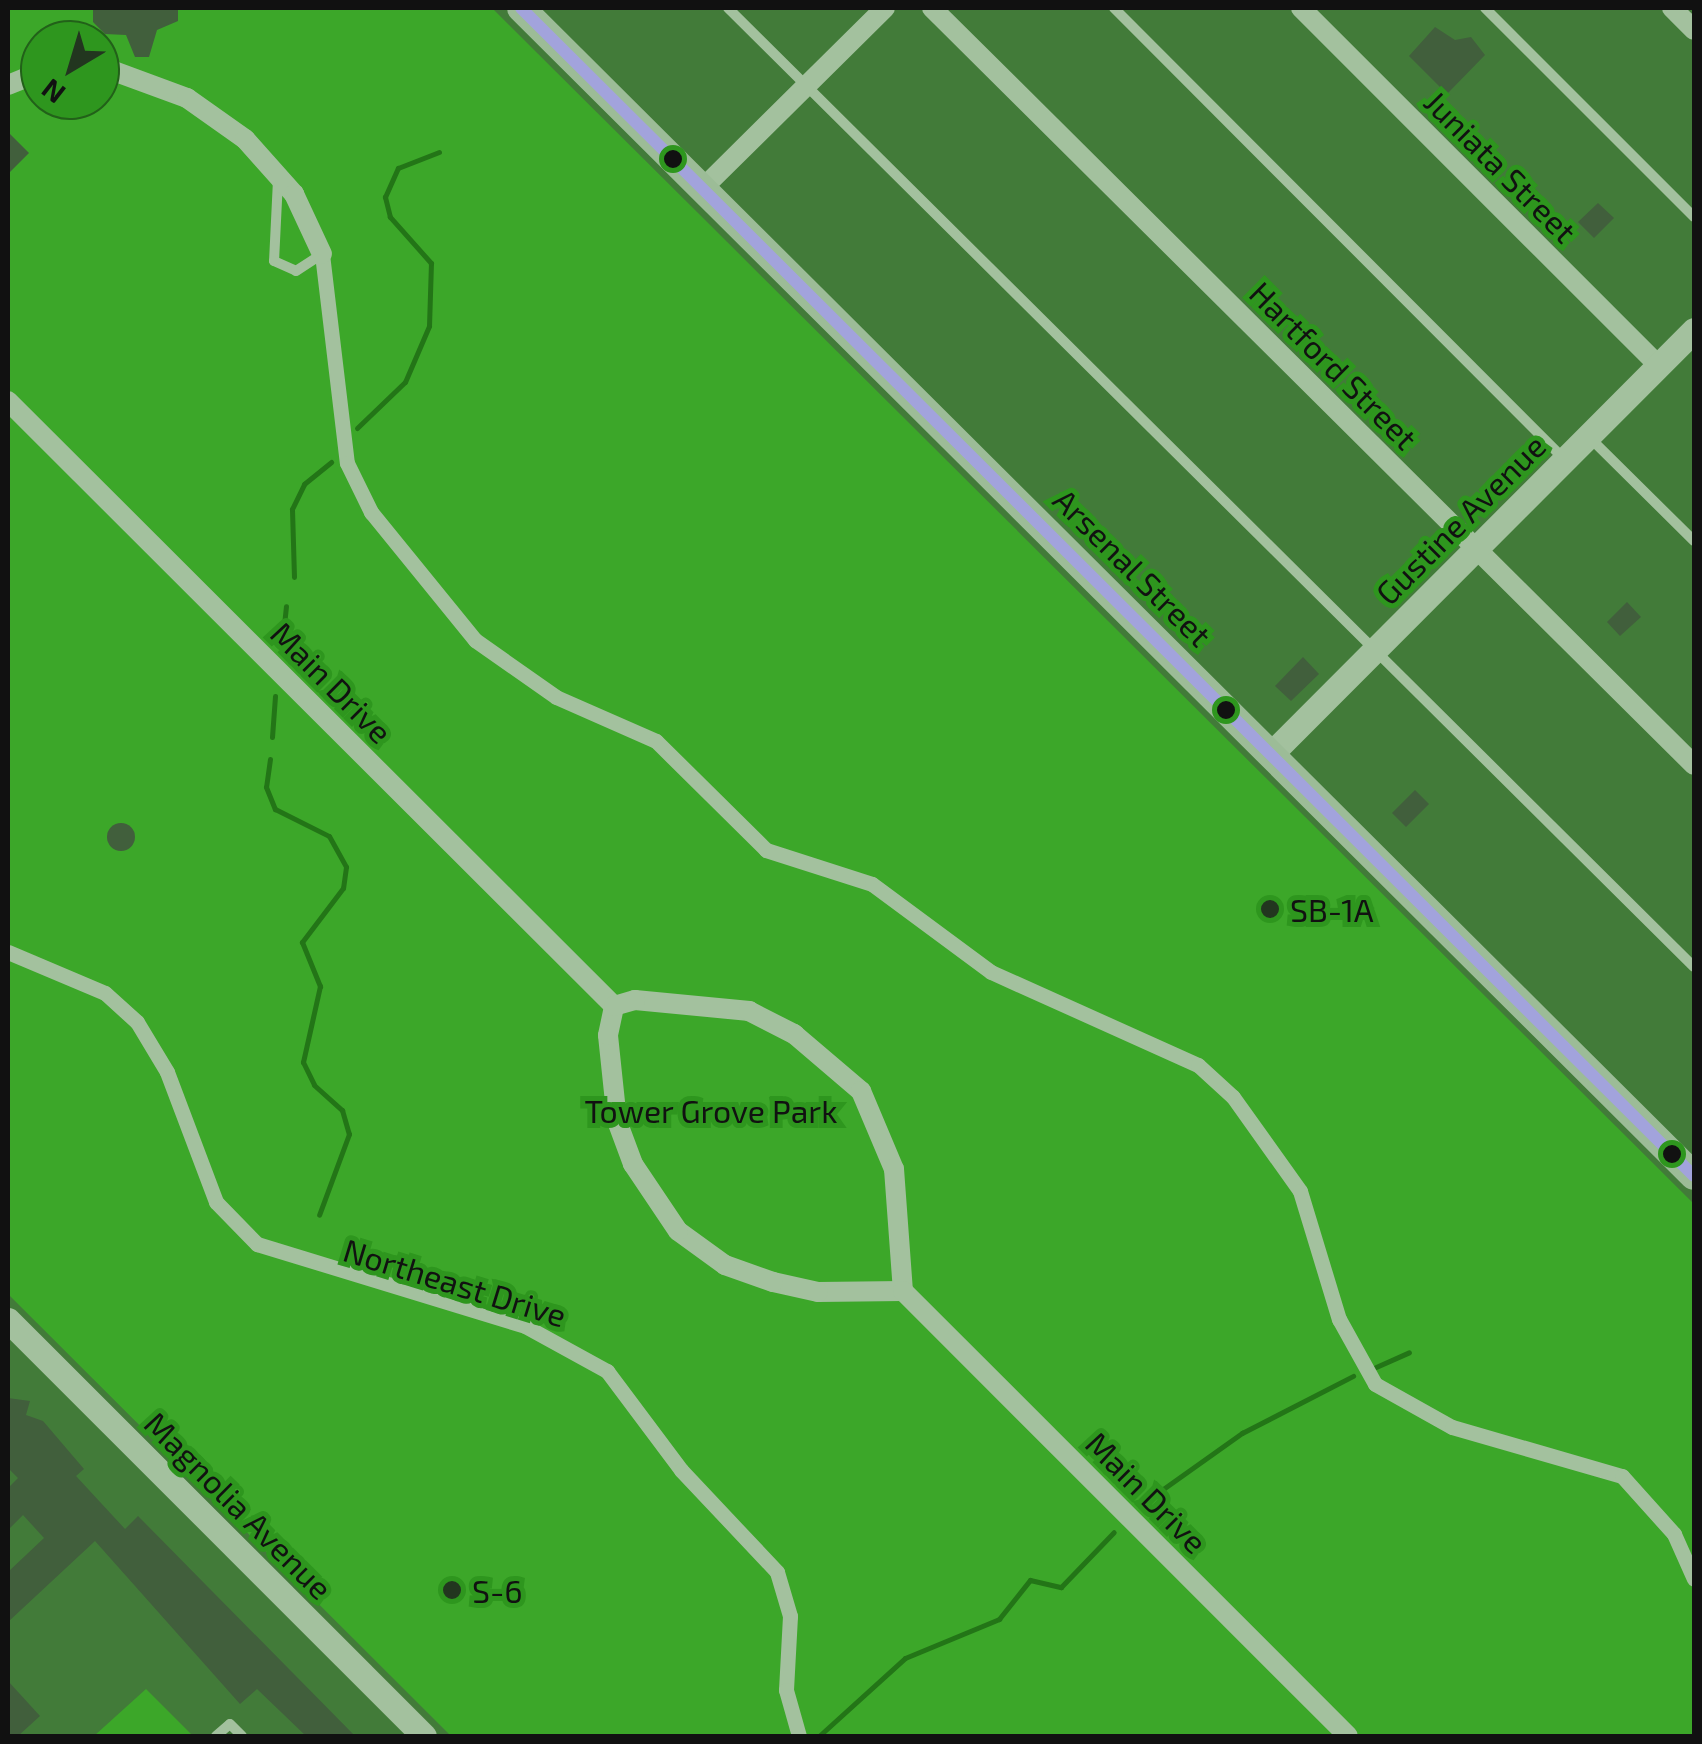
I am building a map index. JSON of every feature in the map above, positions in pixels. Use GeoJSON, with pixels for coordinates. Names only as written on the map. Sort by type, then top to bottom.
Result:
{"type":"FeatureCollection","features":[{"type":"Feature","properties":{"kind":"main road","name":"Arsenal Street"},"geometry":{"type":"LineString","coordinates":[[521,8],[1694,1176]]}},
{"type":"Feature","properties":{"kind":"street"},"geometry":{"type":"LineString","coordinates":[[703,188],[885,8]]}},
{"type":"Feature","properties":{"kind":"street","name":"Hartford Street"},"geometry":{"type":"LineString","coordinates":[[932,8],[1694,765]]}},
{"type":"Feature","properties":{"kind":"street","name":"Juniata Street"},"geometry":{"type":"LineString","coordinates":[[1300,8],[1659,366]]}},
{"type":"Feature","properties":{"kind":"street"},"geometry":{"type":"LineString","coordinates":[[1672,8],[1694,30]]}},
{"type":"Feature","properties":{"kind":"street"},"geometry":{"type":"LineString","coordinates":[[120,73],[187,98],[278,174],[322,254],[347,464],[371,512],[475,640],[556,698],[656,741],[766,850],[872,884],[991,972],[1198,1066],[1233,1097],[1300,1191],[1339,1319],[1375,1384],[1452,1427],[1622,1476],[1674,1534],[1694,1579]]}},
{"type":"Feature","properties":{"kind":"street","name":"Gustine Avenue"},"geometry":{"type":"LineString","coordinates":[[1271,754],[1694,330]]}},
{"type":"Feature","properties":{"kind":"street","name":"Main Drive"},"geometry":{"type":"LineString","coordinates":[[8,401],[614,1006]]}},
{"type":"Feature","properties":{"kind":"street","name":"Northeast Drive"},"geometry":{"type":"LineString","coordinates":[[8,952],[106,993],[137,1022],[166,1072],[216,1202],[257,1244],[525,1326],[607,1371],[681,1470],[777,1572],[790,1616],[786,1690],[798,1736]]}},
{"type":"Feature","properties":{"kind":"street"},"geometry":{"type":"LineString","coordinates":[[697,1002],[749,1012],[832,1061],[861,1090],[894,1169],[903,1291],[818,1292],[773,1282],[725,1264],[678,1231],[633,1164],[617,1121],[608,1035],[614,1006],[697,1002]]}},
{"type":"Feature","properties":{"kind":"street","name":"Main Drive"},"geometry":{"type":"LineString","coordinates":[[903,1291],[1348,1736]]}},
{"type":"Feature","properties":{"kind":"street","name":"Magnolia Avenue"},"geometry":{"type":"LineString","coordinates":[[8,1320],[412,1732]]}},
{"type":"Feature","properties":{"kind":"lane"},"geometry":{"type":"LineString","coordinates":[[728,8],[1694,967]]}},
{"type":"Feature","properties":{"kind":"lane"},"geometry":{"type":"LineString","coordinates":[[1114,8],[1565,460]]}},
{"type":"Feature","properties":{"kind":"lane"},"geometry":{"type":"LineString","coordinates":[[1485,8],[1694,216]]}},
{"type":"Feature","properties":{"kind":"lane"},"geometry":{"type":"LineString","coordinates":[[278,174],[274,261],[296,271],[322,254]]}},
{"type":"Feature","properties":{"kind":"lane"},"geometry":{"type":"LineString","coordinates":[[1588,436],[1694,542]]}},
{"type":"Feature","properties":{"kind":"lane"},"geometry":{"type":"LineString","coordinates":[[216,1736],[230,1724],[242,1736]]}},
{"type":"Feature","properties":{"kind":"green space","name":"Tower Grove Park"},"geometry":{"type":"Polygon","coordinates":[[[8,8],[492,8],[1694,1204],[1694,1736],[451,1736],[8,1294],[8,8]]]}},
{"type":"Feature","properties":{"kind":"green space"},"geometry":{"type":"Polygon","coordinates":[[[146,1689],[193,1736],[94,1736],[146,1689]]]}},
{"type":"Feature","properties":{"kind":"building"},"geometry":{"type":"Polygon","coordinates":[[[93,8],[178,8],[178,21],[157,30],[149,57],[135,57],[126,35],[120,35],[120,20],[93,20],[93,8]]]}},
{"type":"Feature","properties":{"kind":"building"},"geometry":{"type":"Polygon","coordinates":[[[1435,27],[1455,40],[1471,37],[1485,55],[1447,94],[1409,56],[1435,27]]]}},
{"type":"Feature","properties":{"kind":"building"},"geometry":{"type":"Polygon","coordinates":[[[8,132],[29,153],[8,174],[8,132]]]}},
{"type":"Feature","properties":{"kind":"building"},"geometry":{"type":"Polygon","coordinates":[[[1598,203],[1614,218],[1594,238],[1578,222],[1598,203]]]}},
{"type":"Feature","properties":{"kind":"building"},"geometry":{"type":"Polygon","coordinates":[[[1627,602],[1641,617],[1620,636],[1607,622],[1627,602]]]}},
{"type":"Feature","properties":{"kind":"building"},"geometry":{"type":"Polygon","coordinates":[[[1303,657],[1319,674],[1291,701],[1275,686],[1303,657]]]}},
{"type":"Feature","properties":{"kind":"building"},"geometry":{"type":"Polygon","coordinates":[[[1415,790],[1429,804],[1406,827],[1392,813],[1415,790]]]}},
{"type":"Feature","properties":{"kind":"building"},"geometry":{"type":"Polygon","coordinates":[[[121,823],[131,827],[135,837],[131,847],[121,851],[111,847],[107,837],[111,827],[121,823]]]}},
{"type":"Feature","properties":{"kind":"building"},"geometry":{"type":"Polygon","coordinates":[[[8,1398],[30,1401],[26,1415],[43,1421],[84,1469],[76,1476],[125,1529],[138,1516],[355,1736],[306,1736],[257,1689],[240,1704],[95,1541],[8,1622],[8,1572],[44,1538],[23,1515],[8,1530],[8,1488],[18,1478],[8,1468],[8,1398]]]}},
{"type":"Feature","properties":{"kind":"building"},"geometry":{"type":"Polygon","coordinates":[[[8,1681],[40,1716],[18,1736],[8,1736],[8,1681]]]}},
{"type":"Feature","properties":{"kind":"waterway"},"geometry":{"type":"LineString","coordinates":[[357,428],[405,382],[429,326],[431,263],[390,217],[385,197],[398,168],[439,152]]}},
{"type":"Feature","properties":{"kind":"waterway"},"geometry":{"type":"LineString","coordinates":[[294,577],[292,509],[304,484],[331,462]]}},
{"type":"Feature","properties":{"kind":"waterway"},"geometry":{"type":"LineString","coordinates":[[282,644],[286,606]]}},
{"type":"Feature","properties":{"kind":"waterway"},"geometry":{"type":"LineString","coordinates":[[272,737],[275,696]]}},
{"type":"Feature","properties":{"kind":"waterway"},"geometry":{"type":"LineString","coordinates":[[270,759],[266,787],[275,809],[329,836],[346,867],[343,888],[302,942],[320,986],[303,1062],[314,1085],[342,1110],[349,1134],[319,1215]]}},
{"type":"Feature","properties":{"kind":"waterway"},"geometry":{"type":"LineString","coordinates":[[1376,1367],[1409,1352]]}},
{"type":"Feature","properties":{"kind":"waterway"},"geometry":{"type":"LineString","coordinates":[[1142,1504],[1242,1433],[1353,1376]]}},
{"type":"Feature","properties":{"kind":"waterway"},"geometry":{"type":"LineString","coordinates":[[819,1736],[905,1658],[999,1619],[1030,1580],[1061,1587],[1114,1532]]}},
{"type":"Feature","properties":{"kind":"transit line"},"geometry":{"type":"LineString","coordinates":[[521,8],[1694,1176]]}},
{"type":"Feature","properties":{"kind":"place","name":"SB-1A"},"geometry":{"type":"Point","coordinates":[1270,909]}},
{"type":"Feature","properties":{"kind":"place","name":"S-6"},"geometry":{"type":"Point","coordinates":[452,1590]}}]}
